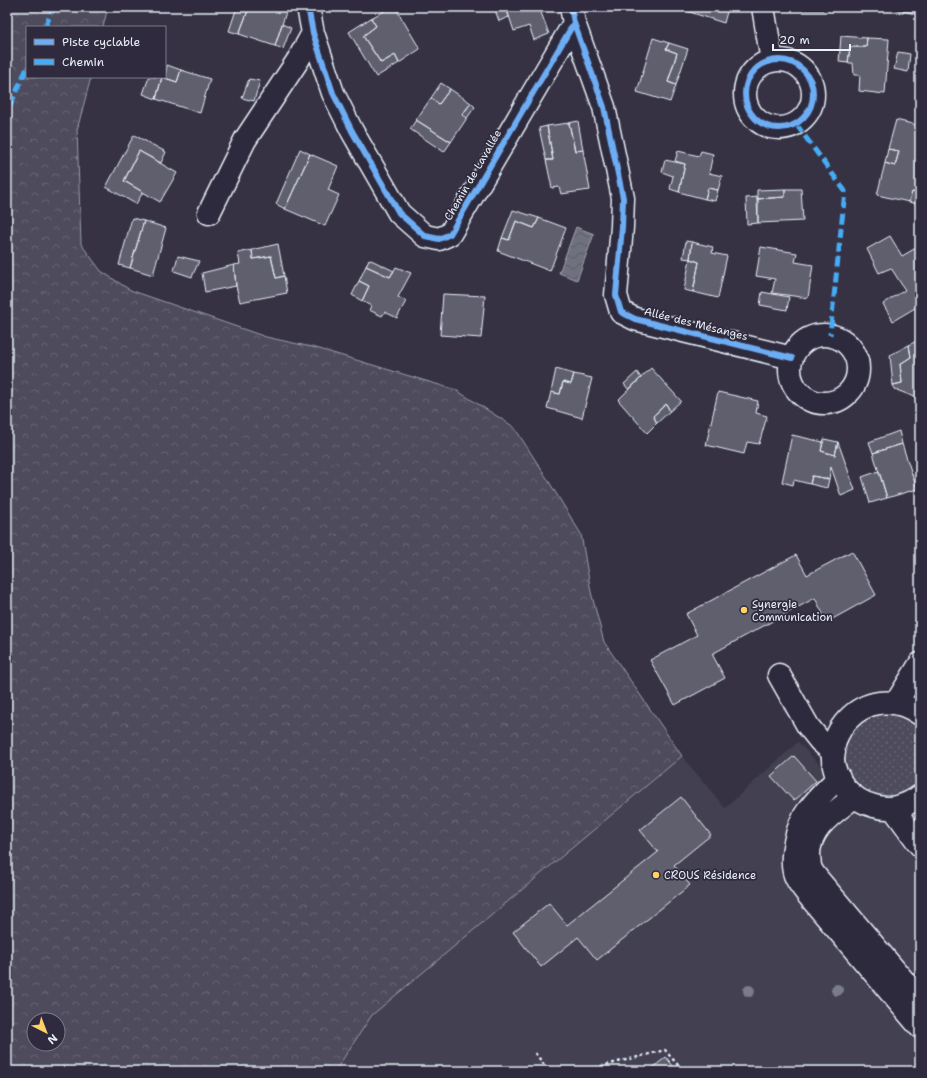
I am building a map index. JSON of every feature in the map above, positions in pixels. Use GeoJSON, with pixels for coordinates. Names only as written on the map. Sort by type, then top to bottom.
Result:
{"type":"FeatureCollection","features":[{"type":"Feature","properties":{"kind":"street","name":"Chemin de Lavallée"},"geometry":{"type":"LineString","coordinates":[[308,7],[313,33],[333,93],[352,131],[399,213],[425,236],[439,239],[450,234],[573,15]]}},
{"type":"Feature","properties":{"kind":"street"},"geometry":{"type":"LineString","coordinates":[[763,7],[772,61]]}},
{"type":"Feature","properties":{"kind":"street","name":"Allée des Mésanges"},"geometry":{"type":"LineString","coordinates":[[573,15],[604,107],[624,198],[616,295],[621,312],[635,319],[792,358]]}},
{"type":"Feature","properties":{"kind":"street"},"geometry":{"type":"LineString","coordinates":[[209,213],[245,140],[298,60],[313,33]]}},
{"type":"Feature","properties":{"kind":"street"},"geometry":{"type":"LineString","coordinates":[[896,703],[920,664]]}},
{"type":"Feature","properties":{"kind":"street"},"geometry":{"type":"LineString","coordinates":[[779,675],[814,734],[834,753]]}},
{"type":"Feature","properties":{"kind":"street"},"geometry":{"type":"LineString","coordinates":[[920,714],[910,707],[896,703],[881,702],[867,706],[854,714],[843,725],[836,738],[834,753],[835,768],[842,784],[854,797],[866,804],[879,808],[893,808],[907,804],[920,796]]}},
{"type":"Feature","properties":{"kind":"street"},"geometry":{"type":"LineString","coordinates":[[839,777],[817,800],[802,819],[794,844],[793,870],[799,883],[808,895],[920,1027]]}},
{"type":"Feature","properties":{"kind":"street"},"geometry":{"type":"LineString","coordinates":[[854,797],[828,817],[814,834],[809,851],[810,868],[920,1000]]}},
{"type":"Feature","properties":{"kind":"street"},"geometry":{"type":"LineString","coordinates":[[893,808],[920,845]]}},
{"type":"Feature","properties":{"kind":"path"},"geometry":{"type":"LineString","coordinates":[[583,1071],[665,1050],[683,1071]]}},
{"type":"Feature","properties":{"kind":"path"},"geometry":{"type":"LineString","coordinates":[[535,1053],[549,1071]]}},
{"type":"Feature","properties":{"kind":"shaded area"},"geometry":{"type":"Polygon","coordinates":[[[798,742],[837,783],[879,808],[920,845],[920,1071],[335,1071],[372,1015],[682,756],[725,808],[798,742]]]}},
{"type":"Feature","properties":{"kind":"green space"},"geometry":{"type":"Polygon","coordinates":[[[7,7],[108,7],[103,26],[26,26],[26,78],[91,78],[77,130],[81,244],[101,271],[130,290],[266,337],[316,348],[456,390],[514,427],[581,534],[591,592],[604,642],[682,756],[372,1015],[335,1071],[7,1071],[7,7]]]}},
{"type":"Feature","properties":{"kind":"green space"},"geometry":{"type":"Polygon","coordinates":[[[884,712],[904,716],[912,720],[920,727],[920,783],[906,794],[891,798],[874,797],[861,790],[851,780],[846,767],[844,753],[847,739],[856,726],[869,716],[884,712]]]}},
{"type":"Feature","properties":{"kind":"water"},"geometry":{"type":"Polygon","coordinates":[[[576,227],[594,234],[577,280],[559,273],[576,227]]]}},
{"type":"Feature","properties":{"kind":"building"},"geometry":{"type":"Polygon","coordinates":[[[237,7],[249,8],[239,34],[229,31],[237,7]]]}},
{"type":"Feature","properties":{"kind":"building"},"geometry":{"type":"Polygon","coordinates":[[[244,7],[282,7],[287,9],[275,46],[239,34],[249,8],[244,7]]]}},
{"type":"Feature","properties":{"kind":"building"},"geometry":{"type":"Polygon","coordinates":[[[392,7],[395,7],[420,49],[399,63],[395,55],[381,63],[363,36],[376,26],[371,18],[392,7]]]}},
{"type":"Feature","properties":{"kind":"building"},"geometry":{"type":"Polygon","coordinates":[[[494,7],[506,7],[509,17],[499,21],[494,7]]]}},
{"type":"Feature","properties":{"kind":"building"},"geometry":{"type":"Polygon","coordinates":[[[506,7],[539,7],[549,34],[534,40],[529,26],[514,31],[506,7]]]}},
{"type":"Feature","properties":{"kind":"building"},"geometry":{"type":"Polygon","coordinates":[[[674,7],[726,7],[728,8],[724,23],[674,7]]]}},
{"type":"Feature","properties":{"kind":"building"},"geometry":{"type":"Polygon","coordinates":[[[803,7],[823,7],[823,10],[803,10],[803,7]]]}},
{"type":"Feature","properties":{"kind":"building"},"geometry":{"type":"Polygon","coordinates":[[[893,7],[920,7],[920,15],[893,9],[893,7]]]}},
{"type":"Feature","properties":{"kind":"building"},"geometry":{"type":"Polygon","coordinates":[[[371,18],[376,26],[363,36],[381,63],[395,55],[399,63],[376,77],[349,32],[371,18]]]}},
{"type":"Feature","properties":{"kind":"building"},"geometry":{"type":"Polygon","coordinates":[[[282,24],[291,28],[283,49],[275,46],[282,24]]]}},
{"type":"Feature","properties":{"kind":"building"},"geometry":{"type":"Polygon","coordinates":[[[841,36],[867,38],[866,47],[850,47],[848,63],[839,62],[841,36]]]}},
{"type":"Feature","properties":{"kind":"building"},"geometry":{"type":"Polygon","coordinates":[[[653,38],[669,43],[666,49],[677,53],[668,82],[676,85],[670,102],[637,92],[653,38]]]}},
{"type":"Feature","properties":{"kind":"building"},"geometry":{"type":"Polygon","coordinates":[[[867,38],[889,39],[885,94],[859,91],[860,75],[854,75],[853,63],[848,63],[850,47],[866,47],[867,38]]]}},
{"type":"Feature","properties":{"kind":"building"},"geometry":{"type":"Polygon","coordinates":[[[669,43],[688,49],[676,85],[668,82],[677,53],[666,49],[669,43]]]}},
{"type":"Feature","properties":{"kind":"building"},"geometry":{"type":"Polygon","coordinates":[[[898,52],[910,54],[908,72],[894,69],[898,52]]]}},
{"type":"Feature","properties":{"kind":"building"},"geometry":{"type":"Polygon","coordinates":[[[167,65],[181,70],[177,82],[165,78],[167,65]]]}},
{"type":"Feature","properties":{"kind":"building"},"geometry":{"type":"Polygon","coordinates":[[[181,70],[210,79],[200,113],[156,99],[162,78],[177,82],[181,70]]]}},
{"type":"Feature","properties":{"kind":"building"},"geometry":{"type":"Polygon","coordinates":[[[149,78],[162,78],[156,99],[143,94],[149,78]]]}},
{"type":"Feature","properties":{"kind":"building"},"geometry":{"type":"Polygon","coordinates":[[[249,79],[260,81],[254,101],[242,98],[249,79]]]}},
{"type":"Feature","properties":{"kind":"building"},"geometry":{"type":"Polygon","coordinates":[[[441,83],[450,89],[439,104],[431,98],[441,83]]]}},
{"type":"Feature","properties":{"kind":"building"},"geometry":{"type":"Polygon","coordinates":[[[450,89],[471,103],[462,115],[467,118],[451,142],[416,120],[431,98],[439,104],[450,89]]]}},
{"type":"Feature","properties":{"kind":"building"},"geometry":{"type":"Polygon","coordinates":[[[471,103],[475,107],[467,118],[462,115],[471,103]]]}},
{"type":"Feature","properties":{"kind":"building"},"geometry":{"type":"Polygon","coordinates":[[[416,120],[451,142],[444,152],[410,129],[416,120]]]}},
{"type":"Feature","properties":{"kind":"building"},"geometry":{"type":"Polygon","coordinates":[[[896,120],[920,126],[920,194],[912,192],[909,202],[877,195],[885,163],[895,166],[899,151],[888,149],[896,120]]]}},
{"type":"Feature","properties":{"kind":"building"},"geometry":{"type":"Polygon","coordinates":[[[578,121],[583,150],[575,151],[569,123],[578,121]]]}},
{"type":"Feature","properties":{"kind":"building"},"geometry":{"type":"Polygon","coordinates":[[[569,123],[575,151],[583,150],[590,190],[561,194],[559,187],[552,188],[546,160],[553,160],[547,126],[569,123]]]}},
{"type":"Feature","properties":{"kind":"building"},"geometry":{"type":"Polygon","coordinates":[[[547,126],[553,160],[546,160],[539,128],[547,126]]]}},
{"type":"Feature","properties":{"kind":"building"},"geometry":{"type":"Polygon","coordinates":[[[134,135],[166,152],[161,163],[139,151],[124,181],[143,192],[136,204],[106,187],[134,135]]]}},
{"type":"Feature","properties":{"kind":"building"},"geometry":{"type":"Polygon","coordinates":[[[300,149],[310,154],[285,209],[276,204],[300,149]]]}},
{"type":"Feature","properties":{"kind":"building"},"geometry":{"type":"Polygon","coordinates":[[[888,149],[899,151],[895,166],[885,163],[888,149]]]}},
{"type":"Feature","properties":{"kind":"building"},"geometry":{"type":"Polygon","coordinates":[[[139,151],[177,173],[160,202],[124,181],[139,151]]]}},
{"type":"Feature","properties":{"kind":"building"},"geometry":{"type":"Polygon","coordinates":[[[678,151],[699,156],[701,151],[713,154],[709,173],[722,176],[718,190],[708,188],[705,199],[679,192],[685,164],[675,161],[678,151]]]}},
{"type":"Feature","properties":{"kind":"building"},"geometry":{"type":"Polygon","coordinates":[[[310,154],[338,166],[328,190],[339,195],[325,226],[285,209],[310,154]]]}},
{"type":"Feature","properties":{"kind":"building"},"geometry":{"type":"Polygon","coordinates":[[[665,160],[685,164],[679,192],[670,189],[673,176],[662,172],[665,160]]]}},
{"type":"Feature","properties":{"kind":"building"},"geometry":{"type":"Polygon","coordinates":[[[708,188],[718,190],[715,201],[705,199],[708,188]]]}},
{"type":"Feature","properties":{"kind":"building"},"geometry":{"type":"Polygon","coordinates":[[[785,189],[785,197],[757,199],[757,190],[785,189]]]}},
{"type":"Feature","properties":{"kind":"building"},"geometry":{"type":"Polygon","coordinates":[[[785,189],[801,189],[803,221],[758,223],[757,199],[785,197],[785,189]]]}},
{"type":"Feature","properties":{"kind":"building"},"geometry":{"type":"Polygon","coordinates":[[[912,192],[920,194],[920,205],[909,202],[912,192]]]}},
{"type":"Feature","properties":{"kind":"building"},"geometry":{"type":"Polygon","coordinates":[[[758,197],[758,223],[747,224],[746,198],[758,197]]]}},
{"type":"Feature","properties":{"kind":"building"},"geometry":{"type":"Polygon","coordinates":[[[513,210],[539,218],[534,228],[516,221],[509,240],[502,238],[513,210]]]}},
{"type":"Feature","properties":{"kind":"building"},"geometry":{"type":"Polygon","coordinates":[[[132,218],[144,221],[130,268],[119,265],[132,218]]]}},
{"type":"Feature","properties":{"kind":"building"},"geometry":{"type":"Polygon","coordinates":[[[539,218],[566,228],[550,271],[498,251],[502,238],[509,240],[516,221],[534,228],[539,218]]]}},
{"type":"Feature","properties":{"kind":"building"},"geometry":{"type":"Polygon","coordinates":[[[144,221],[166,228],[153,275],[130,268],[144,221]]]}},
{"type":"Feature","properties":{"kind":"building"},"geometry":{"type":"Polygon","coordinates":[[[890,236],[902,256],[916,248],[920,255],[920,305],[893,321],[883,304],[905,290],[891,268],[879,273],[867,249],[890,236]]]}},
{"type":"Feature","properties":{"kind":"building"},"geometry":{"type":"Polygon","coordinates":[[[686,241],[692,242],[690,259],[683,258],[686,241]]]}},
{"type":"Feature","properties":{"kind":"building"},"geometry":{"type":"Polygon","coordinates":[[[692,242],[713,247],[712,253],[727,256],[718,298],[693,292],[699,262],[690,259],[692,242]]]}},
{"type":"Feature","properties":{"kind":"building"},"geometry":{"type":"Polygon","coordinates":[[[278,244],[284,276],[276,278],[271,256],[253,259],[252,250],[278,244]]]}},
{"type":"Feature","properties":{"kind":"building"},"geometry":{"type":"Polygon","coordinates":[[[761,247],[797,253],[795,262],[813,265],[808,298],[772,293],[775,279],[756,276],[761,247]]]}},
{"type":"Feature","properties":{"kind":"building"},"geometry":{"type":"Polygon","coordinates":[[[252,250],[253,259],[271,256],[276,278],[284,276],[287,293],[240,302],[236,286],[234,265],[240,264],[238,253],[252,250]]]}},
{"type":"Feature","properties":{"kind":"building"},"geometry":{"type":"Polygon","coordinates":[[[178,256],[199,261],[192,277],[174,271],[178,256]]]}},
{"type":"Feature","properties":{"kind":"building"},"geometry":{"type":"Polygon","coordinates":[[[369,259],[394,271],[390,277],[366,266],[369,259]]]}},
{"type":"Feature","properties":{"kind":"building"},"geometry":{"type":"Polygon","coordinates":[[[690,259],[699,262],[693,292],[684,290],[690,259]]]}},
{"type":"Feature","properties":{"kind":"building"},"geometry":{"type":"Polygon","coordinates":[[[234,265],[236,286],[205,292],[202,273],[234,265]]]}},
{"type":"Feature","properties":{"kind":"building"},"geometry":{"type":"Polygon","coordinates":[[[366,266],[390,277],[396,267],[411,273],[398,297],[406,301],[397,318],[385,312],[382,316],[369,310],[371,306],[362,301],[369,286],[359,281],[366,266]]]}},
{"type":"Feature","properties":{"kind":"building"},"geometry":{"type":"Polygon","coordinates":[[[359,281],[369,286],[362,301],[352,295],[359,281]]]}},
{"type":"Feature","properties":{"kind":"building"},"geometry":{"type":"Polygon","coordinates":[[[762,292],[789,297],[787,310],[760,305],[762,292]]]}},
{"type":"Feature","properties":{"kind":"building"},"geometry":{"type":"Polygon","coordinates":[[[443,294],[485,296],[481,338],[440,335],[443,294]]]}},
{"type":"Feature","properties":{"kind":"building"},"geometry":{"type":"Polygon","coordinates":[[[920,339],[920,399],[894,389],[893,385],[902,383],[900,364],[911,357],[909,345],[920,339]]]}},
{"type":"Feature","properties":{"kind":"building"},"geometry":{"type":"Polygon","coordinates":[[[909,345],[911,357],[900,364],[902,383],[893,385],[890,355],[909,345]]]}},
{"type":"Feature","properties":{"kind":"building"},"geometry":{"type":"Polygon","coordinates":[[[651,368],[681,401],[670,411],[666,404],[653,416],[657,423],[647,433],[618,400],[651,368]]]}},
{"type":"Feature","properties":{"kind":"building"},"geometry":{"type":"Polygon","coordinates":[[[556,369],[574,374],[571,384],[563,382],[560,394],[551,392],[556,369]]]}},
{"type":"Feature","properties":{"kind":"building"},"geometry":{"type":"Polygon","coordinates":[[[637,372],[641,378],[629,390],[624,384],[637,372]]]}},
{"type":"Feature","properties":{"kind":"building"},"geometry":{"type":"Polygon","coordinates":[[[574,374],[592,378],[582,418],[547,408],[551,392],[560,394],[563,382],[571,384],[574,374]]]}},
{"type":"Feature","properties":{"kind":"building"},"geometry":{"type":"Polygon","coordinates":[[[718,392],[758,401],[756,413],[767,416],[759,444],[747,442],[744,454],[706,445],[718,392]]]}},
{"type":"Feature","properties":{"kind":"building"},"geometry":{"type":"Polygon","coordinates":[[[666,404],[670,411],[657,423],[653,416],[666,404]]]}},
{"type":"Feature","properties":{"kind":"building"},"geometry":{"type":"Polygon","coordinates":[[[899,431],[902,444],[873,453],[869,442],[899,431]]]}},
{"type":"Feature","properties":{"kind":"building"},"geometry":{"type":"Polygon","coordinates":[[[792,435],[823,442],[821,451],[835,455],[838,442],[855,490],[841,496],[831,467],[829,479],[812,476],[810,484],[794,480],[793,485],[782,482],[792,435]]]}},
{"type":"Feature","properties":{"kind":"building"},"geometry":{"type":"Polygon","coordinates":[[[824,439],[838,442],[835,455],[821,451],[824,439]]]}},
{"type":"Feature","properties":{"kind":"building"},"geometry":{"type":"Polygon","coordinates":[[[902,444],[917,489],[887,498],[873,453],[902,444]]]}},
{"type":"Feature","properties":{"kind":"building"},"geometry":{"type":"Polygon","coordinates":[[[879,471],[887,498],[870,503],[862,477],[879,471]]]}},
{"type":"Feature","properties":{"kind":"building"},"geometry":{"type":"Polygon","coordinates":[[[812,476],[829,479],[827,488],[810,484],[812,476]]]}},
{"type":"Feature","properties":{"kind":"building"},"geometry":{"type":"Polygon","coordinates":[[[852,551],[876,595],[827,622],[815,598],[712,654],[725,678],[675,705],[650,660],[697,635],[686,614],[796,555],[807,575],[852,551]]]}},
{"type":"Feature","properties":{"kind":"building"},"geometry":{"type":"Polygon","coordinates":[[[794,756],[816,781],[794,801],[771,776],[794,756]]]}},
{"type":"Feature","properties":{"kind":"building","name":"CROUS Résidence"},"geometry":{"type":"Polygon","coordinates":[[[681,797],[711,835],[674,865],[690,885],[597,960],[578,937],[541,967],[513,932],[549,903],[567,925],[658,852],[640,830],[681,797]]]}},
{"type":"Feature","properties":{"kind":"building"},"geometry":{"type":"Polygon","coordinates":[[[666,1057],[677,1071],[649,1071],[666,1057]]]}},
{"type":"Feature","properties":{"kind":"marked path"},"geometry":{"type":"LineString","coordinates":[[45,26],[54,7]]}},
{"type":"Feature","properties":{"kind":"marked path"},"geometry":{"type":"LineString","coordinates":[[7,120],[9,108],[26,70]]}},
{"type":"Feature","properties":{"kind":"marked path"},"geometry":{"type":"LineString","coordinates":[[796,124],[845,191],[830,335]]}},
{"type":"Feature","properties":{"kind":"cycle path"},"geometry":{"type":"LineString","coordinates":[[308,7],[313,33],[333,93],[352,131],[399,213],[425,236],[439,239],[450,234],[574,23]]}},
{"type":"Feature","properties":{"kind":"cycle path"},"geometry":{"type":"LineString","coordinates":[[571,7],[574,23],[604,107],[623,198],[616,295],[621,312],[635,319],[792,358]]}},
{"type":"Feature","properties":{"kind":"cycle path"},"geometry":{"type":"LineString","coordinates":[[779,60],[792,63],[803,70],[810,81],[813,94],[810,107],[803,118],[792,125],[779,128],[766,125],[755,118],[748,107],[745,94],[748,81],[755,70],[766,63],[779,60]]}},
{"type":"Feature","properties":{"kind":"place","name":"Synergie Communication"},"geometry":{"type":"Point","coordinates":[744,610]}},
{"type":"Feature","properties":{"kind":"place","name":"CROUS Résidence"},"geometry":{"type":"Point","coordinates":[656,875]}}]}
